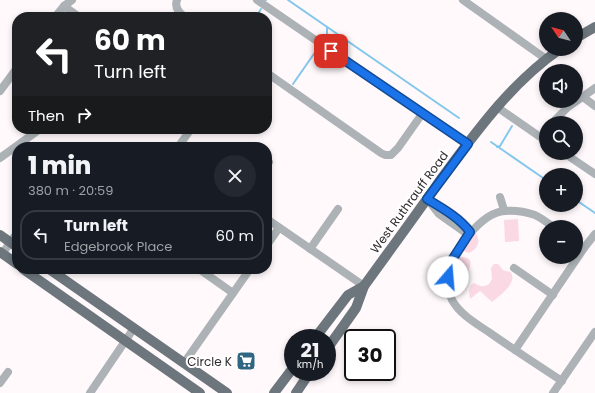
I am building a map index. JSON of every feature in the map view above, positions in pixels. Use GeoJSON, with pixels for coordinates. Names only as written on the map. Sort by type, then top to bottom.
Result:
{"type":"FeatureCollection","features":[{"type":"Feature","properties":{"kind":"main road"},"geometry":{"type":"LineString","coordinates":[[583,34],[595,27]]}},
{"type":"Feature","properties":{"kind":"main road","name":"West Ruthrauff Road"},"geometry":{"type":"LineString","coordinates":[[336,336],[356,308],[364,286],[483,123],[520,82],[550,56]]}},
{"type":"Feature","properties":{"kind":"main road"},"geometry":{"type":"LineString","coordinates":[[0,235],[12,243]]}},
{"type":"Feature","properties":{"kind":"main road"},"geometry":{"type":"LineString","coordinates":[[1,253],[12,261]]}},
{"type":"Feature","properties":{"kind":"main road"},"geometry":{"type":"LineString","coordinates":[[30,274],[200,393]]}},
{"type":"Feature","properties":{"kind":"main road"},"geometry":{"type":"LineString","coordinates":[[56,274],[227,393]]}},
{"type":"Feature","properties":{"kind":"main road","name":"West Ruthrauff Road"},"geometry":{"type":"LineString","coordinates":[[323,329],[348,295],[364,286]]}},
{"type":"Feature","properties":{"kind":"main road"},"geometry":{"type":"LineString","coordinates":[[274,393],[284,380]]}},
{"type":"Feature","properties":{"kind":"main road"},"geometry":{"type":"LineString","coordinates":[[296,393],[304,381]]}},
{"type":"Feature","properties":{"kind":"street"},"geometry":{"type":"LineString","coordinates":[[59,12],[72,0]]}},
{"type":"Feature","properties":{"kind":"street"},"geometry":{"type":"LineString","coordinates":[[257,0],[468,144]]}},
{"type":"Feature","properties":{"kind":"street"},"geometry":{"type":"LineString","coordinates":[[462,0],[546,59]]}},
{"type":"Feature","properties":{"kind":"street"},"geometry":{"type":"LineString","coordinates":[[64,6],[72,12]]}},
{"type":"Feature","properties":{"kind":"street"},"geometry":{"type":"LineString","coordinates":[[0,91],[12,75]]}},
{"type":"Feature","properties":{"kind":"street"},"geometry":{"type":"LineString","coordinates":[[272,77],[381,153],[388,156],[396,150],[422,114]]}},
{"type":"Feature","properties":{"kind":"street"},"geometry":{"type":"LineString","coordinates":[[595,88],[583,97],[595,106]]}},
{"type":"Feature","properties":{"kind":"street"},"geometry":{"type":"LineString","coordinates":[[497,107],[539,136]]}},
{"type":"Feature","properties":{"kind":"street"},"geometry":{"type":"LineString","coordinates":[[559,116],[567,108]]}},
{"type":"Feature","properties":{"kind":"street"},"geometry":{"type":"LineString","coordinates":[[22,142],[33,134]]}},
{"type":"Feature","properties":{"kind":"street"},"geometry":{"type":"LineString","coordinates":[[0,158],[12,149]]}},
{"type":"Feature","properties":{"kind":"street"},"geometry":{"type":"LineString","coordinates":[[574,160],[595,174]]}},
{"type":"Feature","properties":{"kind":"street"},"geometry":{"type":"LineString","coordinates":[[500,196],[504,210]]}},
{"type":"Feature","properties":{"kind":"street"},"geometry":{"type":"LineString","coordinates":[[427,199],[439,214],[463,231],[470,232]]}},
{"type":"Feature","properties":{"kind":"street"},"geometry":{"type":"LineString","coordinates":[[310,249],[338,208]]}},
{"type":"Feature","properties":{"kind":"street"},"geometry":{"type":"LineString","coordinates":[[542,220],[536,216],[520,211],[504,210],[489,216],[470,232],[452,260],[448,284],[452,300],[463,315],[562,381]]}},
{"type":"Feature","properties":{"kind":"street"},"geometry":{"type":"LineString","coordinates":[[272,223],[364,286]]}},
{"type":"Feature","properties":{"kind":"street"},"geometry":{"type":"LineString","coordinates":[[272,238],[279,228]]}},
{"type":"Feature","properties":{"kind":"street"},"geometry":{"type":"LineString","coordinates":[[515,350],[595,234]]}},
{"type":"Feature","properties":{"kind":"street"},"geometry":{"type":"LineString","coordinates":[[1,253],[12,245]]}},
{"type":"Feature","properties":{"kind":"street"},"geometry":{"type":"LineString","coordinates":[[514,268],[553,294]]}},
{"type":"Feature","properties":{"kind":"street"},"geometry":{"type":"LineString","coordinates":[[206,274],[233,293]]}},
{"type":"Feature","properties":{"kind":"street"},"geometry":{"type":"LineString","coordinates":[[184,363],[246,274]]}},
{"type":"Feature","properties":{"kind":"street"},"geometry":{"type":"LineString","coordinates":[[437,286],[448,284]]}},
{"type":"Feature","properties":{"kind":"street"},"geometry":{"type":"LineString","coordinates":[[90,393],[134,328]]}},
{"type":"Feature","properties":{"kind":"street"},"geometry":{"type":"LineString","coordinates":[[553,393],[595,332]]}},
{"type":"Feature","properties":{"kind":"street"},"geometry":{"type":"LineString","coordinates":[[0,383],[8,372]]}},
{"type":"Feature","properties":{"kind":"shaded area"},"geometry":{"type":"Polygon","coordinates":[[[518,219],[519,241],[505,242],[504,220],[518,219]]]}},
{"type":"Feature","properties":{"kind":"shaded area"},"geometry":{"type":"Polygon","coordinates":[[[475,232],[478,238],[477,247],[469,253],[461,250],[475,232]]]}},
{"type":"Feature","properties":{"kind":"shaded area"},"geometry":{"type":"Polygon","coordinates":[[[460,257],[465,257],[470,260],[470,265],[466,275],[467,288],[460,294],[454,292],[452,283],[457,273],[457,260],[460,257]]]}},
{"type":"Feature","properties":{"kind":"shaded area"},"geometry":{"type":"Polygon","coordinates":[[[494,264],[498,264],[502,269],[511,273],[512,281],[510,285],[492,302],[480,291],[470,299],[469,291],[471,285],[474,283],[480,286],[489,284],[492,279],[491,268],[494,264]]]}},
{"type":"Feature","properties":{"kind":"waterway"},"geometry":{"type":"LineString","coordinates":[[288,0],[459,118]]}},
{"type":"Feature","properties":{"kind":"waterway"},"geometry":{"type":"LineString","coordinates":[[323,40],[327,34],[327,28]]}},
{"type":"Feature","properties":{"kind":"waterway"},"geometry":{"type":"LineString","coordinates":[[293,84],[318,48]]}},
{"type":"Feature","properties":{"kind":"waterway"},"geometry":{"type":"LineString","coordinates":[[497,147],[500,146],[512,126]]}},
{"type":"Feature","properties":{"kind":"waterway"},"geometry":{"type":"LineString","coordinates":[[491,142],[539,175]]}},
{"type":"Feature","properties":{"kind":"waterway"},"geometry":{"type":"LineString","coordinates":[[583,205],[595,213]]}},
{"type":"Feature","properties":{"kind":"place","name":"Circle K"},"geometry":{"type":"Point","coordinates":[246,361]}},
{"type":"Feature","properties":{"kind":"route"},"geometry":{"type":"LineString","coordinates":[[331,51],[468,144],[427,199],[443,208],[466,226],[470,232],[452,260],[448,277]]}}]}
